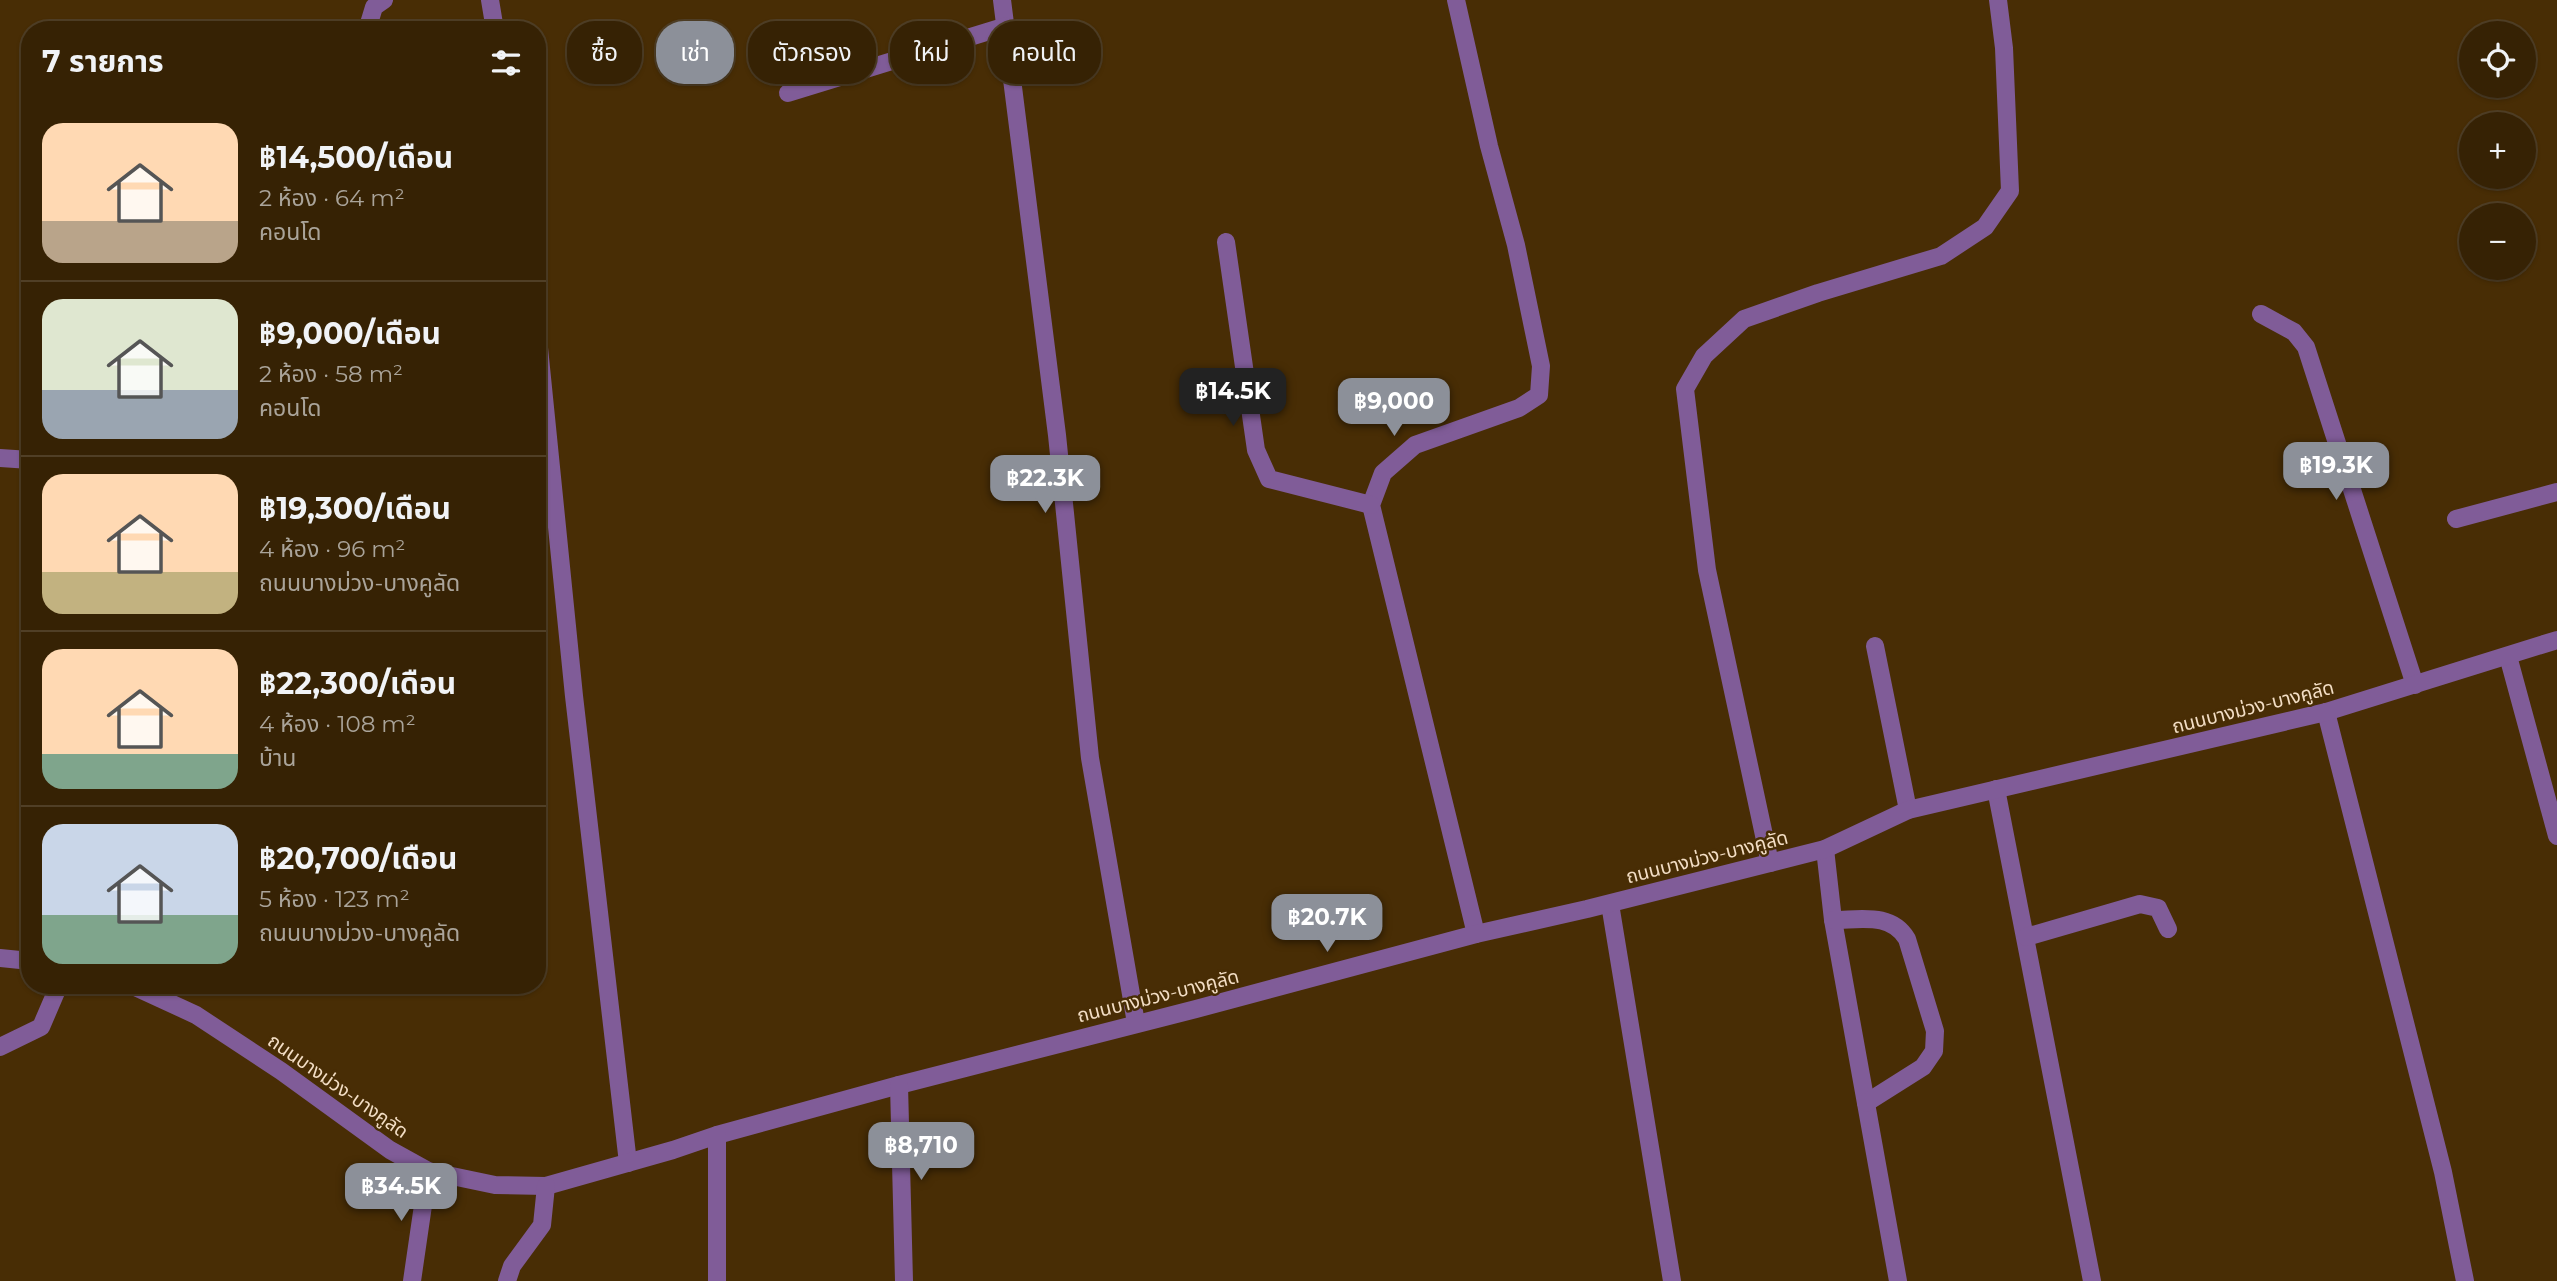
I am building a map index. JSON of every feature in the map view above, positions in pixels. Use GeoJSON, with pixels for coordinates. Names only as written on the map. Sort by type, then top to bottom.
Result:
{"type":"FeatureCollection","features":[{"type":"Feature","properties":{"kind":"street"},"geometry":{"type":"LineString","coordinates":[[370,21],[374,8],[384,0]]}},
{"type":"Feature","properties":{"kind":"street"},"geometry":{"type":"LineString","coordinates":[[490,0],[494,21]]}},
{"type":"Feature","properties":{"kind":"street"},"geometry":{"type":"LineString","coordinates":[[1002,0],[1005,21]]}},
{"type":"Feature","properties":{"kind":"street"},"geometry":{"type":"LineString","coordinates":[[1456,0],[1541,366],[1539,395],[1519,408],[1415,445],[1383,473],[1371,505],[1476,934]]}},
{"type":"Feature","properties":{"kind":"street"},"geometry":{"type":"LineString","coordinates":[[1770,863],[1707,570],[1685,389],[1704,356],[1744,319],[1818,293],[1941,256],[1984,227],[2010,191],[2004,48],[1998,0]]}},
{"type":"Feature","properties":{"kind":"street"},"geometry":{"type":"LineString","coordinates":[[788,93],[988,32]]}},
{"type":"Feature","properties":{"kind":"street"},"geometry":{"type":"LineString","coordinates":[[1013,84],[1055,422],[1090,758],[1136,1023]]}},
{"type":"Feature","properties":{"kind":"street"},"geometry":{"type":"LineString","coordinates":[[1226,242],[1256,450],[1269,479],[1371,505]]}},
{"type":"Feature","properties":{"kind":"street"},"geometry":{"type":"LineString","coordinates":[[2261,314],[2294,332],[2306,346],[2415,685]]}},
{"type":"Feature","properties":{"kind":"street"},"geometry":{"type":"LineString","coordinates":[[546,417],[574,696],[628,1163]]}},
{"type":"Feature","properties":{"kind":"street"},"geometry":{"type":"LineString","coordinates":[[0,458],[21,459]]}},
{"type":"Feature","properties":{"kind":"street"},"geometry":{"type":"LineString","coordinates":[[2456,519],[2557,492]]}},
{"type":"Feature","properties":{"kind":"street","name":"ถนนบางม่วง-บางคูลัด"},"geometry":{"type":"LineString","coordinates":[[150,994],[196,1015],[281,1071],[390,1150],[428,1171],[495,1185],[546,1186],[899,1085],[1476,934],[1609,904],[1825,849],[1908,810],[2326,712],[2557,640]]}},
{"type":"Feature","properties":{"kind":"street"},"geometry":{"type":"LineString","coordinates":[[1875,646],[1908,810]]}},
{"type":"Feature","properties":{"kind":"street"},"geometry":{"type":"LineString","coordinates":[[2508,656],[2557,836]]}},
{"type":"Feature","properties":{"kind":"street"},"geometry":{"type":"LineString","coordinates":[[2326,712],[2443,1172],[2465,1281]]}},
{"type":"Feature","properties":{"kind":"street"},"geometry":{"type":"LineString","coordinates":[[1997,789],[2092,1281]]}},
{"type":"Feature","properties":{"kind":"street"},"geometry":{"type":"LineString","coordinates":[[1825,849],[1833,920],[1898,1281]]}},
{"type":"Feature","properties":{"kind":"street"},"geometry":{"type":"LineString","coordinates":[[1609,904],[1671,1281]]}},
{"type":"Feature","properties":{"kind":"street"},"geometry":{"type":"LineString","coordinates":[[2026,937],[2140,904],[2158,908],[2168,929]]}},
{"type":"Feature","properties":{"kind":"street"},"geometry":{"type":"LineString","coordinates":[[1833,920],[1881,920],[1899,926],[1907,939],[1935,1031],[1934,1051],[1923,1067],[1866,1102]]}},
{"type":"Feature","properties":{"kind":"street"},"geometry":{"type":"LineString","coordinates":[[0,958],[21,960]]}},
{"type":"Feature","properties":{"kind":"street"},"geometry":{"type":"LineString","coordinates":[[0,1047],[41,1027],[55,994]]}},
{"type":"Feature","properties":{"kind":"street"},"geometry":{"type":"LineString","coordinates":[[899,1085],[904,1281]]}},
{"type":"Feature","properties":{"kind":"street"},"geometry":{"type":"LineString","coordinates":[[717,1135],[717,1281]]}},
{"type":"Feature","properties":{"kind":"street"},"geometry":{"type":"LineString","coordinates":[[412,1281],[428,1171]]}},
{"type":"Feature","properties":{"kind":"street"},"geometry":{"type":"LineString","coordinates":[[507,1281],[512,1266],[542,1225],[546,1186]]}}]}
